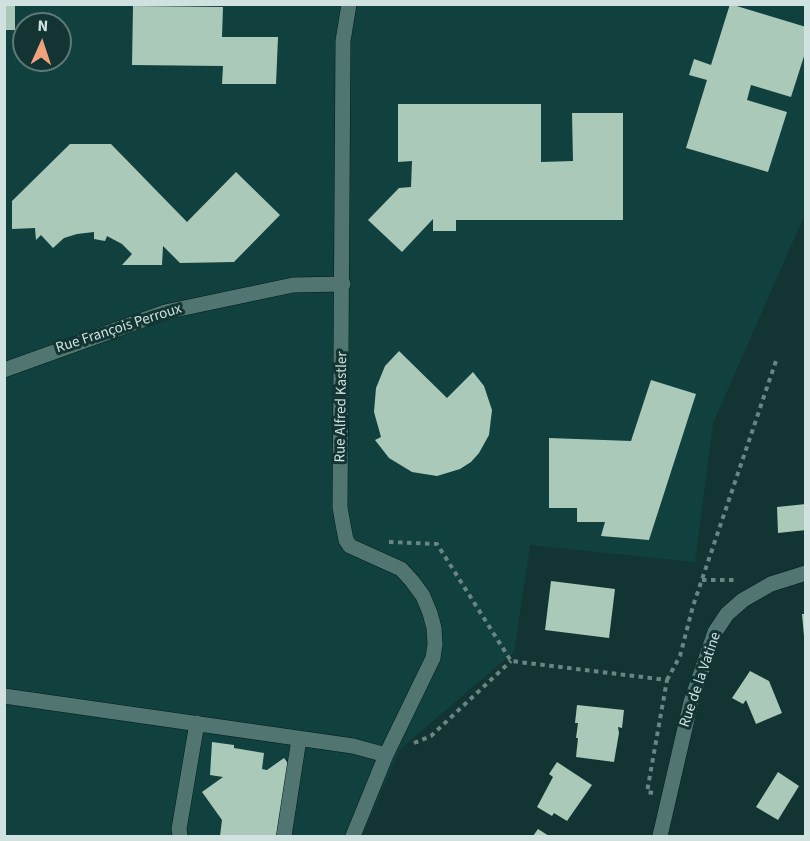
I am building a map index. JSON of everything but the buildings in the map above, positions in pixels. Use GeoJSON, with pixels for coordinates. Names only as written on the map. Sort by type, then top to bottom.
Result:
{"type":"FeatureCollection","features":[{"type":"Feature","properties":{"kind":"street","name":"Rue Alfred Kastler"},"geometry":{"type":"LineString","coordinates":[[349,4],[343,41],[340,507],[346,540],[350,546],[401,569],[423,596],[434,628],[433,658],[386,755],[353,837]]}},
{"type":"Feature","properties":{"kind":"street","name":"Rue François Perroux"},"geometry":{"type":"LineString","coordinates":[[5,369],[165,312],[293,285],[343,284]]}},
{"type":"Feature","properties":{"kind":"street","name":"Rue de la Vatine"},"geometry":{"type":"LineString","coordinates":[[660,837],[691,702],[716,632],[727,614],[743,600],[771,584],[806,573]]}},
{"type":"Feature","properties":{"kind":"street"},"geometry":{"type":"LineString","coordinates":[[4,696],[353,746],[386,755]]}},
{"type":"Feature","properties":{"kind":"street"},"geometry":{"type":"LineString","coordinates":[[180,837],[179,829],[197,723]]}},
{"type":"Feature","properties":{"kind":"street"},"geometry":{"type":"LineString","coordinates":[[284,837],[299,739]]}},
{"type":"Feature","properties":{"kind":"path"},"geometry":{"type":"LineString","coordinates":[[668,795],[647,792],[667,680],[680,656],[693,606],[777,358]]}},
{"type":"Feature","properties":{"kind":"path"},"geometry":{"type":"LineString","coordinates":[[380,541],[437,544],[511,661]]}},
{"type":"Feature","properties":{"kind":"path"},"geometry":{"type":"LineString","coordinates":[[396,735],[414,743],[431,736],[511,661]]}},
{"type":"Feature","properties":{"kind":"path"},"geometry":{"type":"LineString","coordinates":[[511,661],[667,680]]}},
{"type":"Feature","properties":{"kind":"shaded area"},"geometry":{"type":"Polygon","coordinates":[[[5,5],[805,5],[805,214],[713,423],[695,562],[530,545],[514,652],[400,749],[362,836],[5,836],[5,5]]]}}]}
